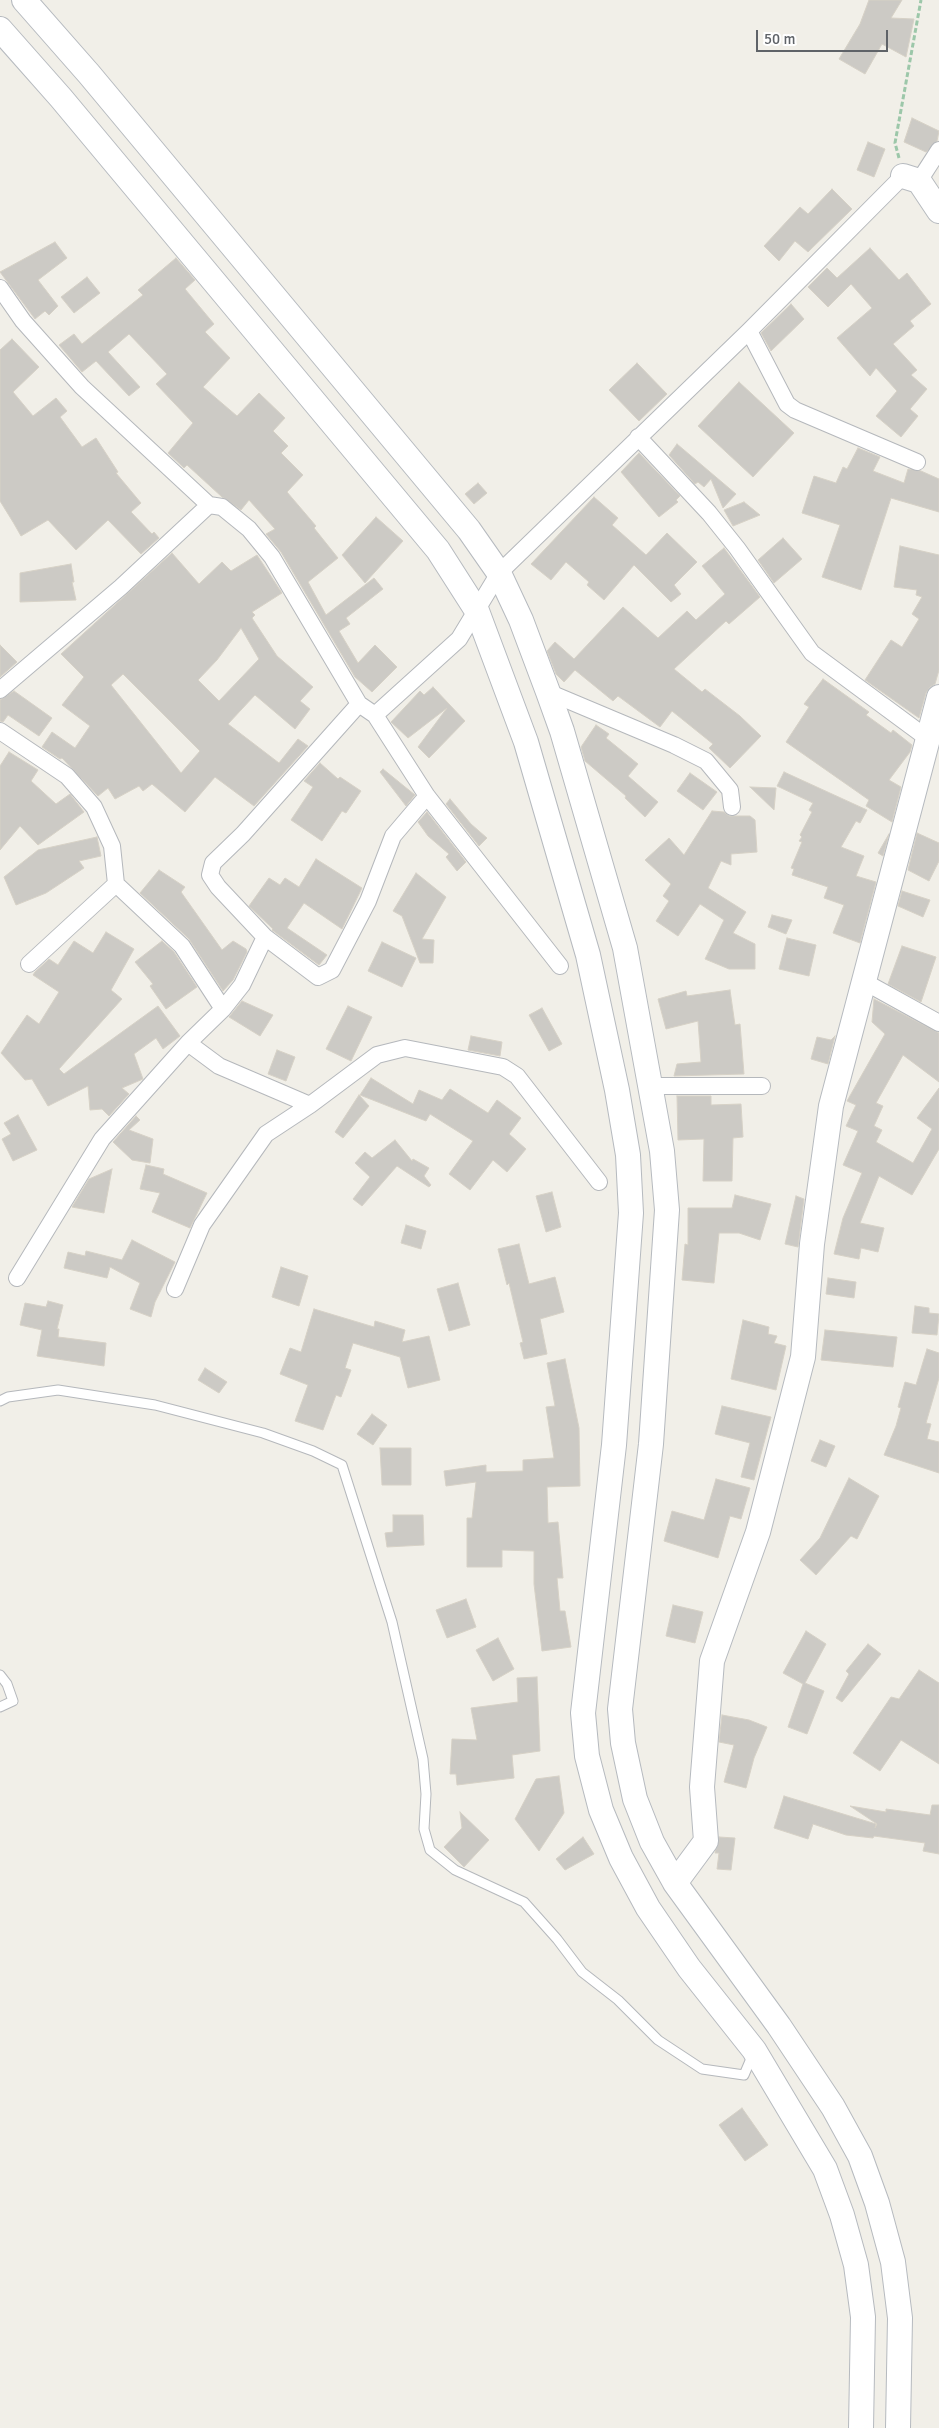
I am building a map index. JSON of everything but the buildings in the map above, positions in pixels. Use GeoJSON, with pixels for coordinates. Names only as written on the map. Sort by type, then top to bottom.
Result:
{"type":"FeatureCollection","features":[{"type":"Feature","properties":{"kind":"main road"},"geometry":{"type":"LineString","coordinates":[[24,0],[90,74],[469,530],[499,573],[521,620],[548,692],[562,732],[625,948],[662,1151],[667,1210],[651,1444],[620,1709],[623,1743],[635,1800],[652,1842],[675,1883],[779,2026],[833,2107],[860,2156],[878,2203],[894,2262],[900,2318],[898,2428]]}},
{"type":"Feature","properties":{"kind":"main road"},"geometry":{"type":"LineString","coordinates":[[0,29],[61,98],[438,550],[477,611],[526,742],[588,954],[628,1155],[631,1213],[614,1445],[583,1713],[587,1756],[601,1810],[621,1858],[648,1908],[689,1968],[754,2050],[825,2169],[847,2232],[856,2265],[863,2317],[861,2428]]}},
{"type":"Feature","properties":{"kind":"main road"},"geometry":{"type":"LineString","coordinates":[[911,178],[939,211]]}},
{"type":"Feature","properties":{"kind":"main road"},"geometry":{"type":"LineString","coordinates":[[675,1883],[706,1841],[702,1787],[712,1661],[758,1532],[803,1357],[812,1244],[831,1106],[939,697]]}},
{"type":"Feature","properties":{"kind":"street"},"geometry":{"type":"LineString","coordinates":[[375,716],[459,639],[499,573],[638,437],[939,150]]}},
{"type":"Feature","properties":{"kind":"street"},"geometry":{"type":"LineString","coordinates":[[0,288],[23,321],[82,387],[209,506],[222,507],[249,529],[272,557],[359,704],[375,716],[427,796],[560,966]]}},
{"type":"Feature","properties":{"kind":"street"},"geometry":{"type":"LineString","coordinates":[[749,331],[787,404],[795,410],[917,462]]}},
{"type":"Feature","properties":{"kind":"street"},"geometry":{"type":"LineString","coordinates":[[638,437],[709,513],[812,653],[927,738]]}},
{"type":"Feature","properties":{"kind":"street"},"geometry":{"type":"LineString","coordinates":[[0,690],[121,587],[209,506]]}},
{"type":"Feature","properties":{"kind":"street"},"geometry":{"type":"LineString","coordinates":[[548,692],[674,745],[706,761],[730,790],[732,807]]}},
{"type":"Feature","properties":{"kind":"street"},"geometry":{"type":"LineString","coordinates":[[359,704],[243,834],[213,863],[210,874],[218,887],[265,937],[318,977],[332,970],[368,901],[392,836],[427,796]]}},
{"type":"Feature","properties":{"kind":"street"},"geometry":{"type":"LineString","coordinates":[[0,731],[67,776],[94,807],[112,846],[116,884],[182,946],[223,1009]]}},
{"type":"Feature","properties":{"kind":"street"},"geometry":{"type":"LineString","coordinates":[[29,964],[116,884]]}},
{"type":"Feature","properties":{"kind":"street"},"geometry":{"type":"LineString","coordinates":[[17,1278],[102,1139],[188,1043],[223,1009],[242,985],[265,937]]}},
{"type":"Feature","properties":{"kind":"street"},"geometry":{"type":"LineString","coordinates":[[863,981],[939,1023]]}},
{"type":"Feature","properties":{"kind":"street"},"geometry":{"type":"LineString","coordinates":[[188,1043],[219,1066],[310,1105]]}},
{"type":"Feature","properties":{"kind":"street"},"geometry":{"type":"LineString","coordinates":[[174,1289],[202,1225],[266,1134],[310,1105],[377,1055],[405,1048],[503,1067],[517,1076],[599,1182]]}},
{"type":"Feature","properties":{"kind":"street"},"geometry":{"type":"LineString","coordinates":[[651,1086],[762,1086]]}},
{"type":"Feature","properties":{"kind":"lane"},"geometry":{"type":"LineString","coordinates":[[0,1401],[8,1397],[58,1390],[155,1405],[263,1432],[313,1450],[342,1465],[392,1622],[423,1759],[426,1794],[424,1829],[430,1850],[455,1870],[524,1902],[557,1939],[582,1972],[618,2000],[658,2040],[702,2069],[744,2074],[754,2050]]}},
{"type":"Feature","properties":{"kind":"lane"},"geometry":{"type":"LineString","coordinates":[[0,1675],[7,1684],[13,1701],[0,1707]]}},
{"type":"Feature","properties":{"kind":"path"},"geometry":{"type":"LineString","coordinates":[[911,178],[895,143],[921,0]]}}]}
